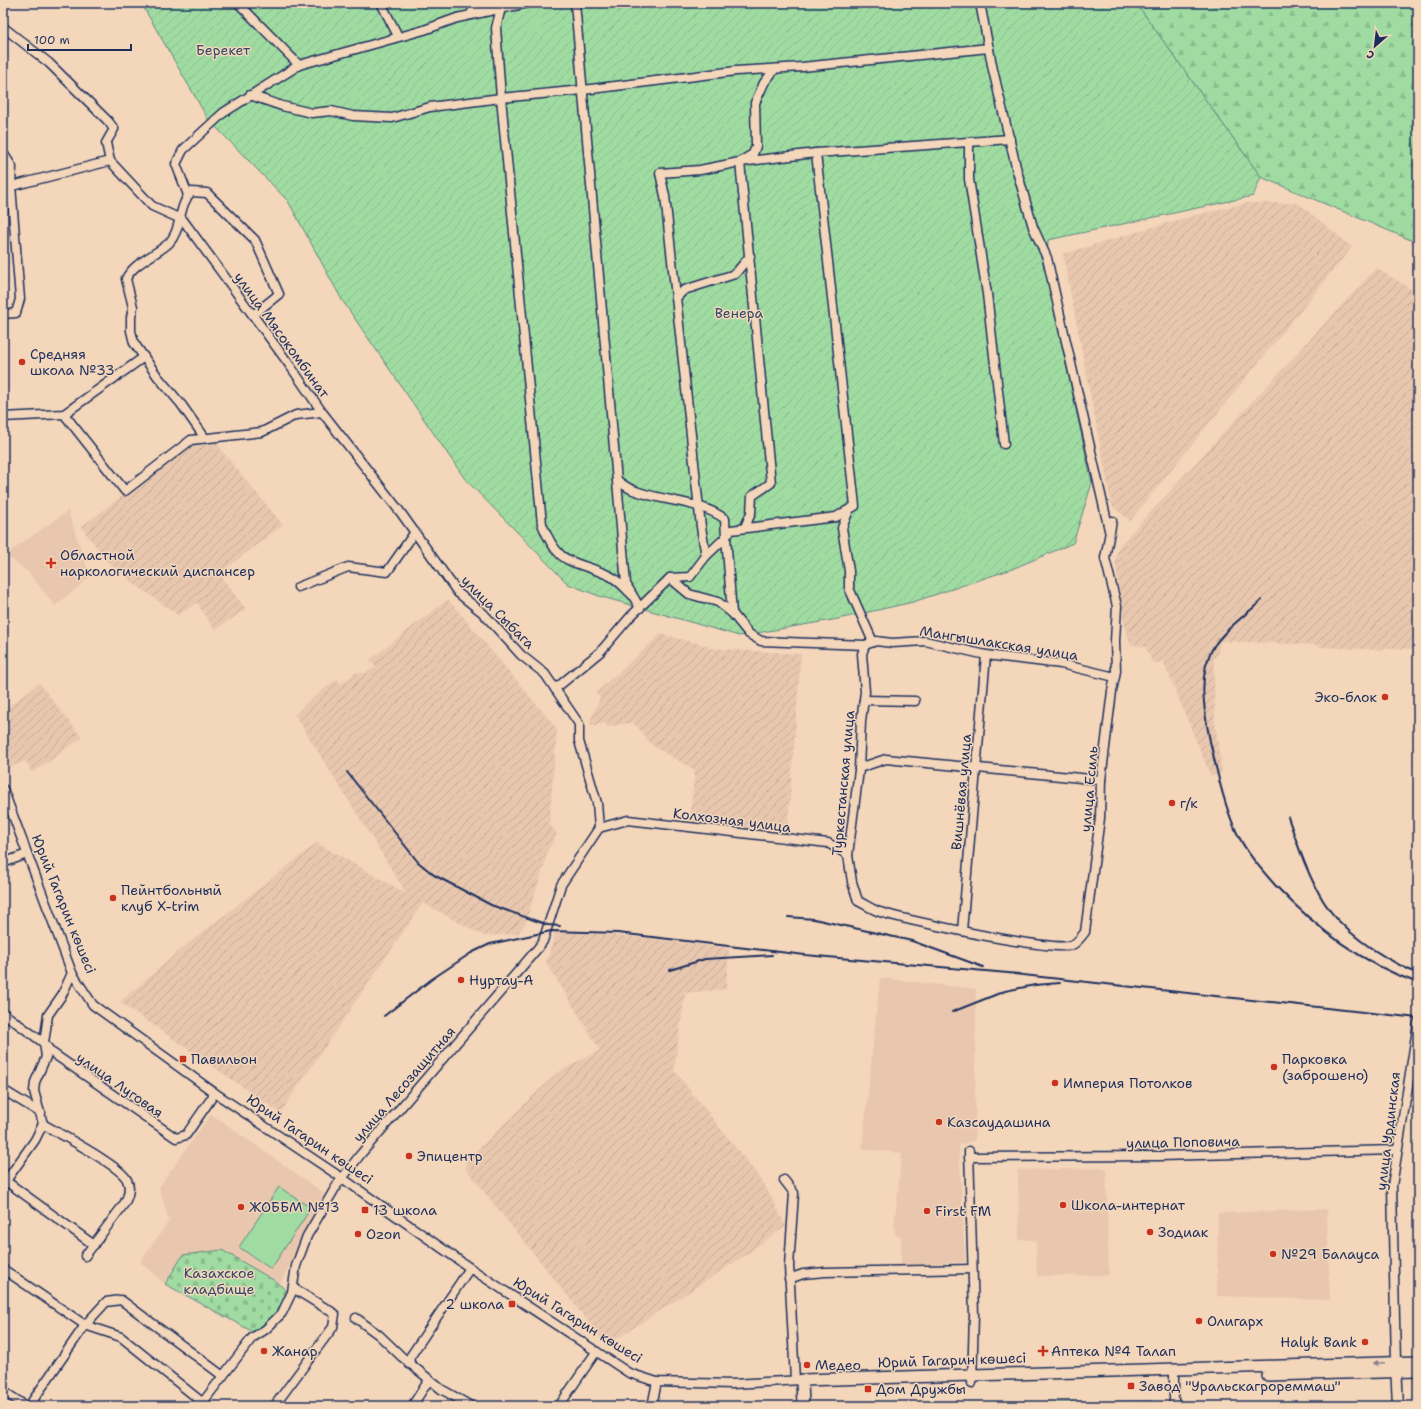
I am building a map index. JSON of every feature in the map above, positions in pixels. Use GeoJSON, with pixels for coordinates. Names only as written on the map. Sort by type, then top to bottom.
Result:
{"type":"FeatureCollection","features":[{"type":"Feature","properties":{"kind":"main road","name":"Юрий Гагарин көшесі"},"geometry":{"type":"LineString","coordinates":[[800,1382],[1174,1374],[1396,1367],[1418,1362]]}},
{"type":"Feature","properties":{"kind":"main road","name":"Юрий Гагарин көшесі"},"geometry":{"type":"LineString","coordinates":[[1396,1367],[1418,1371]]}},
{"type":"Feature","properties":{"kind":"main road"},"geometry":{"type":"LineString","coordinates":[[800,1382],[803,1406]]}},
{"type":"Feature","properties":{"kind":"street"},"geometry":{"type":"LineString","coordinates":[[238,3],[299,65]]}},
{"type":"Feature","properties":{"kind":"street"},"geometry":{"type":"LineString","coordinates":[[381,3],[398,36]]}},
{"type":"Feature","properties":{"kind":"street"},"geometry":{"type":"LineString","coordinates":[[462,17],[488,3]]}},
{"type":"Feature","properties":{"kind":"street"},"geometry":{"type":"LineString","coordinates":[[188,195],[177,170],[176,164],[178,159],[202,131],[223,112],[299,65],[462,17],[528,3]]}},
{"type":"Feature","properties":{"kind":"street"},"geometry":{"type":"LineString","coordinates":[[575,3],[626,584],[640,608]]}},
{"type":"Feature","properties":{"kind":"street"},"geometry":{"type":"LineString","coordinates":[[980,3],[1017,171],[1033,227],[1047,258],[1110,533]]}},
{"type":"Feature","properties":{"kind":"street"},"geometry":{"type":"LineString","coordinates":[[501,8],[496,28],[501,98],[542,524],[555,549],[566,560],[611,576],[631,594]]}},
{"type":"Feature","properties":{"kind":"street"},"geometry":{"type":"LineString","coordinates":[[3,27],[49,63],[108,121],[114,129],[106,143],[110,161],[7,185]]}},
{"type":"Feature","properties":{"kind":"street"},"geometry":{"type":"LineString","coordinates":[[250,94],[282,106],[312,113],[331,111],[353,116],[392,118],[430,107],[501,98],[583,90],[736,71],[774,69],[989,48]]}},
{"type":"Feature","properties":{"kind":"street"},"geometry":{"type":"LineString","coordinates":[[740,162],[753,154],[756,146],[755,103],[764,83],[774,69]]}},
{"type":"Feature","properties":{"kind":"street"},"geometry":{"type":"LineString","coordinates":[[706,556],[698,506],[665,196],[660,173],[700,170],[740,162],[816,154],[1010,139]]}},
{"type":"Feature","properties":{"kind":"street"},"geometry":{"type":"LineString","coordinates":[[969,142],[969,179],[987,294],[1004,444]]}},
{"type":"Feature","properties":{"kind":"street"},"geometry":{"type":"LineString","coordinates":[[3,153],[12,167],[7,185],[20,299],[16,313],[3,314]]}},
{"type":"Feature","properties":{"kind":"street"},"geometry":{"type":"LineString","coordinates":[[555,689],[600,652],[670,578],[690,578],[706,556],[726,537],[731,530],[836,516],[855,506],[816,154]]}},
{"type":"Feature","properties":{"kind":"street","name":"улица Мясокомбинат"},"geometry":{"type":"LineString","coordinates":[[64,414],[125,490],[191,440],[262,432],[296,415],[322,412],[183,220],[152,206],[110,161]]}},
{"type":"Feature","properties":{"kind":"street"},"geometry":{"type":"LineString","coordinates":[[740,162],[771,483],[752,496],[751,513],[746,527]]}},
{"type":"Feature","properties":{"kind":"street"},"geometry":{"type":"LineString","coordinates":[[205,438],[181,404],[138,351],[131,337],[131,316],[134,307],[126,279],[133,270],[169,242],[176,232],[179,218],[188,195],[191,192],[207,192],[255,240],[262,252],[279,294],[253,315]]}},
{"type":"Feature","properties":{"kind":"street"},"geometry":{"type":"LineString","coordinates":[[676,298],[684,290],[735,274],[750,256]]}},
{"type":"Feature","properties":{"kind":"street"},"geometry":{"type":"LineString","coordinates":[[3,417],[64,414],[144,357]]}},
{"type":"Feature","properties":{"kind":"street","name":"улица Сыбага"},"geometry":{"type":"LineString","coordinates":[[322,412],[415,532],[458,593],[483,613],[521,655],[545,674],[579,724],[579,741],[597,803],[599,828]]}},
{"type":"Feature","properties":{"kind":"street"},"geometry":{"type":"LineString","coordinates":[[617,480],[633,490],[698,506],[716,512],[725,519],[732,613]]}},
{"type":"Feature","properties":{"kind":"street"},"geometry":{"type":"LineString","coordinates":[[849,510],[842,528],[846,545],[849,588],[869,644]]}},
{"type":"Feature","properties":{"kind":"street","name":"улица Есиль"},"geometry":{"type":"LineString","coordinates":[[962,931],[1062,947],[1073,945],[1085,932],[1100,818],[1101,780],[1115,677],[1117,606],[1105,558],[1112,521]]}},
{"type":"Feature","properties":{"kind":"street"},"geometry":{"type":"LineString","coordinates":[[298,588],[348,568],[387,572],[415,532]]}},
{"type":"Feature","properties":{"kind":"street","name":"Мангышлакская улица"},"geometry":{"type":"LineString","coordinates":[[670,578],[689,594],[718,602],[732,613],[749,634],[761,641],[869,644],[925,641],[986,655],[1061,664],[1115,677]]}},
{"type":"Feature","properties":{"kind":"street","name":"Туркестанская улица"},"geometry":{"type":"LineString","coordinates":[[869,644],[862,654],[865,692],[859,768],[848,855],[852,882],[858,902],[880,912],[962,931]]}},
{"type":"Feature","properties":{"kind":"street","name":"Вишнёвая улица"},"geometry":{"type":"LineString","coordinates":[[962,931],[986,655]]}},
{"type":"Feature","properties":{"kind":"street"},"geometry":{"type":"LineString","coordinates":[[864,700],[915,701]]}},
{"type":"Feature","properties":{"kind":"street"},"geometry":{"type":"LineString","coordinates":[[859,768],[886,759],[1101,780]]}},
{"type":"Feature","properties":{"kind":"street","name":"Юрий Гагарин көшесі"},"geometry":{"type":"LineString","coordinates":[[3,789],[72,973],[93,1005],[215,1093],[342,1178],[470,1268],[629,1373],[657,1382],[732,1384],[800,1382]]}},
{"type":"Feature","properties":{"kind":"street","name":"Колхозная улица"},"geometry":{"type":"LineString","coordinates":[[599,828],[628,820],[828,844],[848,855]]}},
{"type":"Feature","properties":{"kind":"street","name":"улица Лесозащитная"},"geometry":{"type":"LineString","coordinates":[[203,1405],[252,1338],[266,1329],[282,1313],[293,1288],[296,1266],[307,1236],[326,1202],[342,1178],[543,941],[561,885],[599,828]]}},
{"type":"Feature","properties":{"kind":"street"},"geometry":{"type":"LineString","coordinates":[[3,863],[28,854]]}},
{"type":"Feature","properties":{"kind":"street"},"geometry":{"type":"LineString","coordinates":[[72,973],[62,995],[48,1015],[44,1043],[46,1057],[35,1082],[34,1091],[43,1124],[35,1140],[4,1182],[94,1245]]}},
{"type":"Feature","properties":{"kind":"street","name":"улица Луговая"},"geometry":{"type":"LineString","coordinates":[[3,1013],[44,1043],[50,1052],[176,1138],[186,1135],[215,1093]]}},
{"type":"Feature","properties":{"kind":"street","name":"улица Урдинская"},"geometry":{"type":"LineString","coordinates":[[1396,1367],[1392,1186],[1418,1023]]}},
{"type":"Feature","properties":{"kind":"street"},"geometry":{"type":"LineString","coordinates":[[3,1090],[41,1113]]}},
{"type":"Feature","properties":{"kind":"street"},"geometry":{"type":"LineString","coordinates":[[43,1124],[115,1167],[127,1180],[129,1195],[124,1204],[85,1256]]}},
{"type":"Feature","properties":{"kind":"street","name":"улица Поповича"},"geometry":{"type":"LineString","coordinates":[[972,1269],[969,1154],[1159,1156],[1397,1150]]}},
{"type":"Feature","properties":{"kind":"street"},"geometry":{"type":"LineString","coordinates":[[784,1180],[794,1193],[790,1229],[790,1279],[800,1382]]}},
{"type":"Feature","properties":{"kind":"street"},"geometry":{"type":"LineString","coordinates":[[410,1364],[410,1357],[470,1268]]}},
{"type":"Feature","properties":{"kind":"street"},"geometry":{"type":"LineString","coordinates":[[3,1269],[85,1325],[121,1337],[203,1405]]}},
{"type":"Feature","properties":{"kind":"street"},"geometry":{"type":"LineString","coordinates":[[790,1279],[803,1274],[825,1272],[972,1269],[974,1316],[972,1379]]}},
{"type":"Feature","properties":{"kind":"street"},"geometry":{"type":"LineString","coordinates":[[275,1405],[333,1327],[335,1314],[293,1288]]}},
{"type":"Feature","properties":{"kind":"street"},"geometry":{"type":"LineString","coordinates":[[29,1406],[85,1325],[106,1302],[121,1300],[223,1376]]}},
{"type":"Feature","properties":{"kind":"street"},"geometry":{"type":"LineString","coordinates":[[356,1318],[379,1335],[429,1380],[441,1389],[471,1406]]}},
{"type":"Feature","properties":{"kind":"street"},"geometry":{"type":"LineString","coordinates":[[559,1406],[596,1352]]}},
{"type":"Feature","properties":{"kind":"street"},"geometry":{"type":"LineString","coordinates":[[1396,1367],[1398,1406]]}},
{"type":"Feature","properties":{"kind":"street"},"geometry":{"type":"LineString","coordinates":[[1174,1374],[1174,1406]]}},
{"type":"Feature","properties":{"kind":"street"},"geometry":{"type":"LineString","coordinates":[[412,1406],[429,1380]]}},
{"type":"Feature","properties":{"kind":"street"},"geometry":{"type":"LineString","coordinates":[[652,1406],[657,1382]]}},
{"type":"Feature","properties":{"kind":"street"},"geometry":{"type":"LineString","coordinates":[[3,1391],[26,1406]]}},
{"type":"Feature","properties":{"kind":"shaded area"},"geometry":{"type":"Polygon","coordinates":[[[1246,203],[1298,203],[1352,247],[1130,521],[1112,506],[1063,254],[1184,218],[1246,203]]]}},
{"type":"Feature","properties":{"kind":"shaded area"},"geometry":{"type":"Polygon","coordinates":[[[1376,268],[1418,293],[1418,649],[1383,648],[1381,650],[1319,647],[1319,645],[1220,641],[1218,653],[1214,659],[1215,723],[1222,773],[1211,776],[1163,661],[1153,664],[1146,647],[1130,644],[1125,628],[1115,559],[1119,546],[1376,268]]]}},
{"type":"Feature","properties":{"kind":"shaded area"},"geometry":{"type":"Polygon","coordinates":[[[217,440],[221,450],[283,525],[219,574],[246,609],[215,630],[197,603],[178,615],[136,585],[108,562],[81,527],[192,443],[217,440]]]}},
{"type":"Feature","properties":{"kind":"shaded area","name":"Областной наркологический диспансер"},"geometry":{"type":"Polygon","coordinates":[[[68,511],[90,577],[55,606],[28,572],[5,555],[68,511]]]}},
{"type":"Feature","properties":{"kind":"shaded area"},"geometry":{"type":"Polygon","coordinates":[[[448,599],[557,729],[549,824],[557,834],[547,852],[544,866],[525,924],[517,934],[484,936],[423,903],[280,1113],[120,1002],[184,947],[317,843],[407,894],[295,715],[309,701],[337,679],[341,684],[355,673],[366,673],[376,667],[370,660],[448,599]]]}},
{"type":"Feature","properties":{"kind":"shaded area"},"geometry":{"type":"Polygon","coordinates":[[[661,634],[708,646],[708,648],[801,654],[787,835],[689,825],[695,770],[653,746],[633,722],[607,727],[606,723],[591,726],[590,722],[600,698],[596,693],[661,634]]]}},
{"type":"Feature","properties":{"kind":"shaded area"},"geometry":{"type":"Polygon","coordinates":[[[39,683],[82,738],[32,773],[26,761],[8,768],[3,754],[3,744],[5,743],[3,738],[3,711],[39,683]]]}},
{"type":"Feature","properties":{"kind":"shaded area"},"geometry":{"type":"Polygon","coordinates":[[[556,932],[616,935],[729,948],[726,989],[685,993],[674,1070],[763,1182],[786,1226],[741,1258],[607,1345],[465,1168],[468,1159],[557,1073],[600,1050],[546,962],[556,932]]]}},
{"type":"Feature","properties":{"kind":"shaded area"},"geometry":{"type":"Polygon","coordinates":[[[880,978],[976,989],[975,1140],[959,1145],[965,1262],[901,1265],[901,1236],[895,1235],[894,1226],[902,1153],[862,1149],[880,978]]]}},
{"type":"Feature","properties":{"kind":"shaded area","name":"ЖОББМ №13"},"geometry":{"type":"Polygon","coordinates":[[[211,1114],[324,1193],[280,1284],[222,1250],[183,1255],[164,1283],[140,1262],[169,1221],[159,1187],[211,1114]]]}},
{"type":"Feature","properties":{"kind":"shaded area","name":"Школа-интернат"},"geometry":{"type":"Polygon","coordinates":[[[1106,1168],[1109,1275],[1037,1276],[1036,1240],[1019,1240],[1018,1170],[1106,1168]]]}},
{"type":"Feature","properties":{"kind":"shaded area","name":"№29 Балауса"},"geometry":{"type":"Polygon","coordinates":[[[1327,1209],[1330,1300],[1217,1296],[1218,1213],[1327,1209]]]}},
{"type":"Feature","properties":{"kind":"green space","name":"Венера"},"geometry":{"type":"Polygon","coordinates":[[[141,3],[1136,3],[1261,177],[1253,196],[1048,240],[1047,278],[1092,483],[1073,543],[1012,569],[913,602],[838,619],[739,636],[599,596],[568,584],[465,479],[342,300],[288,201],[208,119],[141,3]]]}},
{"type":"Feature","properties":{"kind":"green space"},"geometry":{"type":"Polygon","coordinates":[[[1136,3],[1418,3],[1418,243],[1261,177],[1136,3]]]}},
{"type":"Feature","properties":{"kind":"green space"},"geometry":{"type":"Polygon","coordinates":[[[279,1187],[311,1208],[271,1269],[239,1247],[279,1187]]]}},
{"type":"Feature","properties":{"kind":"green space","name":"Казахское кладбище"},"geometry":{"type":"Polygon","coordinates":[[[222,1250],[275,1281],[287,1291],[282,1304],[275,1315],[255,1333],[165,1284],[183,1255],[222,1250]]]}},
{"type":"Feature","properties":{"kind":"green space"},"geometry":{"type":"Polygon","coordinates":[[[1152,1401],[1152,1406],[996,1406],[996,1403],[1152,1401]]]}},
{"type":"Feature","properties":{"kind":"railway"},"geometry":{"type":"LineString","coordinates":[[1262,600],[1230,627],[1219,639],[1214,646],[1205,668],[1203,692],[1210,741],[1231,820],[1253,859],[1275,885],[1323,930],[1359,955],[1397,975],[1418,983]]}},
{"type":"Feature","properties":{"kind":"railway"},"geometry":{"type":"LineString","coordinates":[[347,772],[418,862],[434,875],[491,905],[548,925],[560,926]]}},
{"type":"Feature","properties":{"kind":"railway"},"geometry":{"type":"LineString","coordinates":[[1288,817],[1313,882],[1324,902],[1333,914],[1354,935],[1378,953],[1418,974]]}},
{"type":"Feature","properties":{"kind":"railway"},"geometry":{"type":"LineString","coordinates":[[788,917],[814,919],[912,941],[983,967]]}},
{"type":"Feature","properties":{"kind":"railway"},"geometry":{"type":"LineString","coordinates":[[384,1016],[432,979],[471,953],[490,944],[551,931],[618,933],[805,955],[1019,974]]}},
{"type":"Feature","properties":{"kind":"railway"},"geometry":{"type":"LineString","coordinates":[[670,970],[705,959],[772,955]]}},
{"type":"Feature","properties":{"kind":"railway"},"geometry":{"type":"LineString","coordinates":[[1014,974],[1418,1018]]}},
{"type":"Feature","properties":{"kind":"railway"},"geometry":{"type":"LineString","coordinates":[[952,1012],[1005,991],[1035,985],[1060,983]]}},
{"type":"Feature","properties":{"kind":"place","name":"Средняя школа №33"},"geometry":{"type":"Point","coordinates":[22,362]}},
{"type":"Feature","properties":{"kind":"place","name":"Областной наркологический диспансер"},"geometry":{"type":"Point","coordinates":[51,563]}},
{"type":"Feature","properties":{"kind":"place","name":"Эко-блок"},"geometry":{"type":"Point","coordinates":[1385,697]}},
{"type":"Feature","properties":{"kind":"place","name":"г/к"},"geometry":{"type":"Point","coordinates":[1172,803]}},
{"type":"Feature","properties":{"kind":"place","name":"Пейнтбольный клуб X-trim"},"geometry":{"type":"Point","coordinates":[113,898]}},
{"type":"Feature","properties":{"kind":"place","name":"Нуртау-А"},"geometry":{"type":"Point","coordinates":[461,980]}},
{"type":"Feature","properties":{"kind":"place","name":"Павильон"},"geometry":{"type":"Point","coordinates":[183,1059]}},
{"type":"Feature","properties":{"kind":"place","name":"Парковка (заброшено)"},"geometry":{"type":"Point","coordinates":[1274,1067]}},
{"type":"Feature","properties":{"kind":"place","name":"Империя Потолков"},"geometry":{"type":"Point","coordinates":[1055,1083]}},
{"type":"Feature","properties":{"kind":"place","name":"Казсаудашина"},"geometry":{"type":"Point","coordinates":[939,1122]}},
{"type":"Feature","properties":{"kind":"place","name":"Эпицентр"},"geometry":{"type":"Point","coordinates":[409,1156]}},
{"type":"Feature","properties":{"kind":"place","name":"Школа-интернат"},"geometry":{"type":"Point","coordinates":[1063,1205]}},
{"type":"Feature","properties":{"kind":"place","name":"ЖОББМ №13"},"geometry":{"type":"Point","coordinates":[241,1207]}},
{"type":"Feature","properties":{"kind":"place","name":"13 школа"},"geometry":{"type":"Point","coordinates":[365,1210]}},
{"type":"Feature","properties":{"kind":"place","name":"First FM"},"geometry":{"type":"Point","coordinates":[927,1211]}},
{"type":"Feature","properties":{"kind":"place","name":"Зодиак"},"geometry":{"type":"Point","coordinates":[1150,1232]}},
{"type":"Feature","properties":{"kind":"place","name":"Ozon"},"geometry":{"type":"Point","coordinates":[358,1234]}},
{"type":"Feature","properties":{"kind":"place","name":"№29 Балауса"},"geometry":{"type":"Point","coordinates":[1273,1254]}},
{"type":"Feature","properties":{"kind":"place","name":"2 школа"},"geometry":{"type":"Point","coordinates":[512,1304]}},
{"type":"Feature","properties":{"kind":"place","name":"Олигарх"},"geometry":{"type":"Point","coordinates":[1199,1321]}},
{"type":"Feature","properties":{"kind":"place","name":"Halyk Bank"},"geometry":{"type":"Point","coordinates":[1365,1342]}},
{"type":"Feature","properties":{"kind":"place","name":"Жанар"},"geometry":{"type":"Point","coordinates":[264,1351]}},
{"type":"Feature","properties":{"kind":"place","name":"Аптека №4 Талап"},"geometry":{"type":"Point","coordinates":[1043,1351]}},
{"type":"Feature","properties":{"kind":"place","name":"Медео"},"geometry":{"type":"Point","coordinates":[807,1365]}},
{"type":"Feature","properties":{"kind":"place","name":"Завод \"Уральскагрореммаш\""},"geometry":{"type":"Point","coordinates":[1131,1386]}},
{"type":"Feature","properties":{"kind":"place","name":"Дом Дружбы"},"geometry":{"type":"Point","coordinates":[868,1389]}},
{"type":"Feature","properties":{"kind":"park label","name":"Берекет"},"geometry":{"type":"Point","coordinates":[223,50]}}]}
